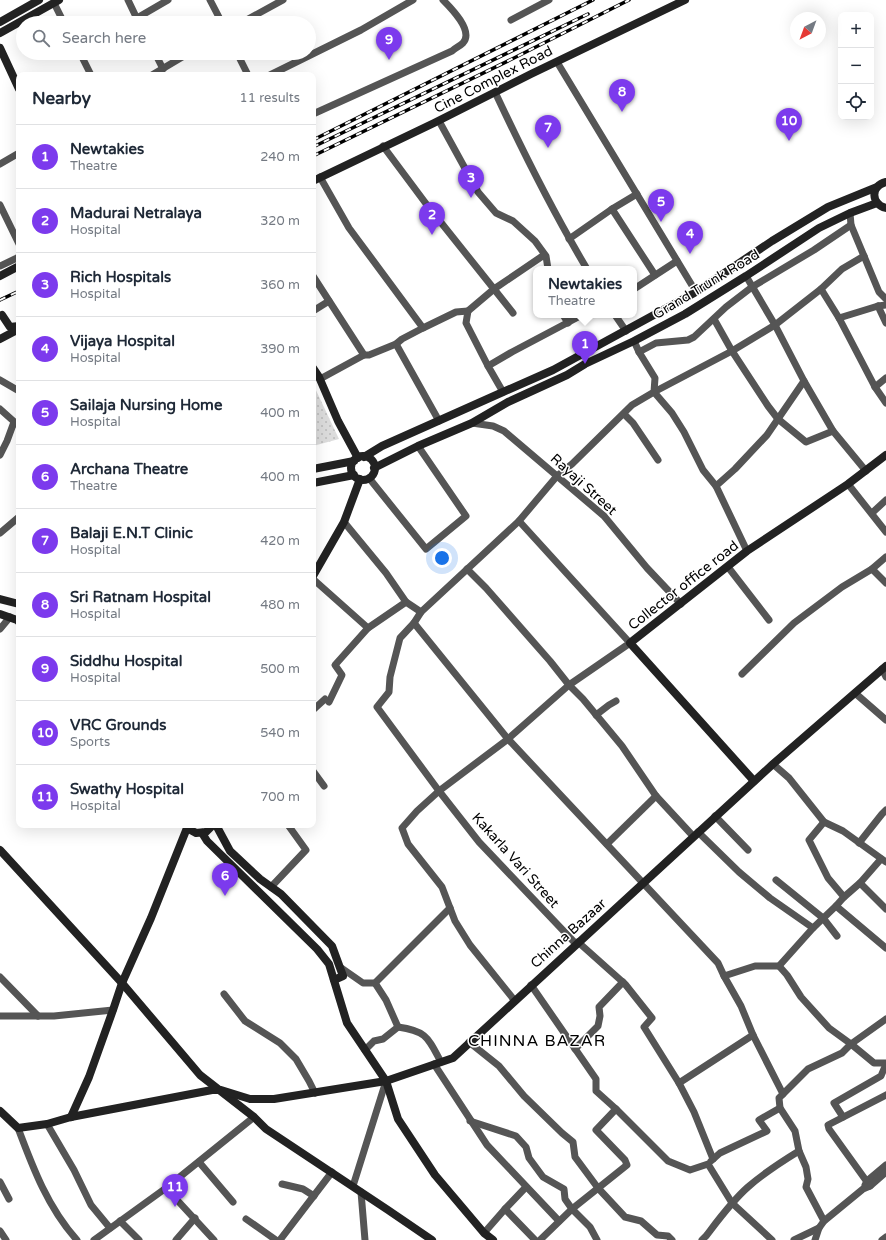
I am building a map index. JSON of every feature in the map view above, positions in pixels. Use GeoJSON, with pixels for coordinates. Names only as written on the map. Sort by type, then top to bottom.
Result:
{"type":"FeatureCollection","features":[{"type":"Feature","properties":{"kind":"street"},"geometry":{"type":"LineString","coordinates":[[0,22],[39,0]]}},
{"type":"Feature","properties":{"kind":"street"},"geometry":{"type":"LineString","coordinates":[[128,0],[136,16]]}},
{"type":"Feature","properties":{"kind":"street"},"geometry":{"type":"LineString","coordinates":[[144,16],[168,0]]}},
{"type":"Feature","properties":{"kind":"street"},"geometry":{"type":"LineString","coordinates":[[210,0],[218,16]]}},
{"type":"Feature","properties":{"kind":"street"},"geometry":{"type":"LineString","coordinates":[[254,16],[283,0]]}},
{"type":"Feature","properties":{"kind":"street"},"geometry":{"type":"LineString","coordinates":[[316,52],[361,30],[413,0]]}},
{"type":"Feature","properties":{"kind":"street"},"geometry":{"type":"LineString","coordinates":[[316,113],[452,51],[464,42],[466,34],[461,21],[443,0]]}},
{"type":"Feature","properties":{"kind":"street"},"geometry":{"type":"LineString","coordinates":[[511,20],[549,0]]}},
{"type":"Feature","properties":{"kind":"street","name":"Cine Complex Road"},"geometry":{"type":"LineString","coordinates":[[317,179],[383,146],[439,121],[495,92],[685,0]]}},
{"type":"Feature","properties":{"kind":"street"},"geometry":{"type":"LineString","coordinates":[[31,16],[57,1],[62,16]]}},
{"type":"Feature","properties":{"kind":"street"},"geometry":{"type":"LineString","coordinates":[[0,34],[16,25]]}},
{"type":"Feature","properties":{"kind":"street"},"geometry":{"type":"LineString","coordinates":[[0,48],[16,82]]}},
{"type":"Feature","properties":{"kind":"street"},"geometry":{"type":"LineString","coordinates":[[84,60],[90,72]]}},
{"type":"Feature","properties":{"kind":"street"},"geometry":{"type":"LineString","coordinates":[[158,60],[163,69]]}},
{"type":"Feature","properties":{"kind":"street"},"geometry":{"type":"LineString","coordinates":[[158,72],[178,60]]}},
{"type":"Feature","properties":{"kind":"street"},"geometry":{"type":"LineString","coordinates":[[240,60],[246,72]]}},
{"type":"Feature","properties":{"kind":"street"},"geometry":{"type":"LineString","coordinates":[[276,72],[300,60]]}},
{"type":"Feature","properties":{"kind":"street"},"geometry":{"type":"LineString","coordinates":[[557,62],[696,292]]}},
{"type":"Feature","properties":{"kind":"street"},"geometry":{"type":"LineString","coordinates":[[495,92],[527,159],[569,239],[585,266]]}},
{"type":"Feature","properties":{"kind":"street"},"geometry":{"type":"LineString","coordinates":[[439,121],[478,192],[496,213],[513,221],[535,241],[546,256],[548,266]]}},
{"type":"Feature","properties":{"kind":"street"},"geometry":{"type":"LineString","coordinates":[[383,146],[427,205],[513,313]]}},
{"type":"Feature","properties":{"kind":"street"},"geometry":{"type":"LineString","coordinates":[[0,164],[16,155]]}},
{"type":"Feature","properties":{"kind":"street"},"geometry":{"type":"LineString","coordinates":[[317,179],[349,228],[423,328]]}},
{"type":"Feature","properties":{"kind":"street"},"geometry":{"type":"LineString","coordinates":[[316,469],[359,458],[382,446],[553,370],[696,292],[772,241],[828,207],[886,182]]}},
{"type":"Feature","properties":{"kind":"street"},"geometry":{"type":"LineString","coordinates":[[877,187],[874,192],[874,198],[877,203],[886,208]]}},
{"type":"Feature","properties":{"kind":"street"},"geometry":{"type":"LineString","coordinates":[[569,239],[612,209],[637,194]]}},
{"type":"Feature","properties":{"kind":"street","name":"Grand Trunk Road"},"geometry":{"type":"LineString","coordinates":[[374,468],[418,446],[472,424],[508,402],[634,342],[684,314],[746,276],[819,228],[850,213],[877,203]]}},
{"type":"Feature","properties":{"kind":"street"},"geometry":{"type":"LineString","coordinates":[[0,205],[16,238]]}},
{"type":"Feature","properties":{"kind":"street"},"geometry":{"type":"LineString","coordinates":[[612,209],[655,275]]}},
{"type":"Feature","properties":{"kind":"street"},"geometry":{"type":"LineString","coordinates":[[850,213],[851,225],[879,292],[886,299]]}},
{"type":"Feature","properties":{"kind":"street"},"geometry":{"type":"LineString","coordinates":[[639,352],[656,343],[688,340],[752,287],[814,250],[851,225]]}},
{"type":"Feature","properties":{"kind":"street"},"geometry":{"type":"LineString","coordinates":[[320,379],[364,355],[369,355],[396,344],[402,339],[456,312],[468,311],[494,289],[544,254]]}},
{"type":"Feature","properties":{"kind":"street"},"geometry":{"type":"LineString","coordinates":[[783,1094],[753,1035],[741,1006],[718,963],[508,739],[414,623],[421,612],[519,520],[557,476],[572,464],[632,405],[732,351],[775,325],[821,289],[842,269],[864,256]]}},
{"type":"Feature","properties":{"kind":"street"},"geometry":{"type":"LineString","coordinates":[[0,266],[16,258]]}},
{"type":"Feature","properties":{"kind":"street"},"geometry":{"type":"LineString","coordinates":[[637,287],[678,261]]}},
{"type":"Feature","properties":{"kind":"street"},"geometry":{"type":"LineString","coordinates":[[0,276],[16,268]]}},
{"type":"Feature","properties":{"kind":"street"},"geometry":{"type":"LineString","coordinates":[[746,276],[775,325],[804,381],[833,431],[866,471]]}},
{"type":"Feature","properties":{"kind":"street"},"geometry":{"type":"LineString","coordinates":[[316,280],[364,355]]}},
{"type":"Feature","properties":{"kind":"street"},"geometry":{"type":"LineString","coordinates":[[821,289],[875,387],[886,402]]}},
{"type":"Feature","properties":{"kind":"street"},"geometry":{"type":"LineString","coordinates":[[316,309],[329,300]]}},
{"type":"Feature","properties":{"kind":"street"},"geometry":{"type":"LineString","coordinates":[[838,318],[886,305]]}},
{"type":"Feature","properties":{"kind":"street"},"geometry":{"type":"LineString","coordinates":[[878,306],[886,322]]}},
{"type":"Feature","properties":{"kind":"street"},"geometry":{"type":"LineString","coordinates":[[468,311],[466,323],[503,392]]}},
{"type":"Feature","properties":{"kind":"street"},"geometry":{"type":"LineString","coordinates":[[2,315],[10,327],[16,326]]}},
{"type":"Feature","properties":{"kind":"street"},"geometry":{"type":"LineString","coordinates":[[565,318],[568,323]]}},
{"type":"Feature","properties":{"kind":"street"},"geometry":{"type":"LineString","coordinates":[[488,366],[577,318]]}},
{"type":"Feature","properties":{"kind":"street"},"geometry":{"type":"LineString","coordinates":[[617,318],[626,331]]}},
{"type":"Feature","properties":{"kind":"street"},"geometry":{"type":"LineString","coordinates":[[714,319],[732,351],[768,406],[778,418],[806,442],[833,431]]}},
{"type":"Feature","properties":{"kind":"street"},"geometry":{"type":"LineString","coordinates":[[0,339],[16,331]]}},
{"type":"Feature","properties":{"kind":"street"},"geometry":{"type":"LineString","coordinates":[[634,342],[655,378],[654,392],[672,413],[684,432],[703,470],[716,486],[747,551]]}},
{"type":"Feature","properties":{"kind":"street"},"geometry":{"type":"LineString","coordinates":[[396,344],[439,421]]}},
{"type":"Feature","properties":{"kind":"street"},"geometry":{"type":"LineString","coordinates":[[316,373],[338,421],[359,458]]}},
{"type":"Feature","properties":{"kind":"street"},"geometry":{"type":"LineString","coordinates":[[875,387],[886,378]]}},
{"type":"Feature","properties":{"kind":"street"},"geometry":{"type":"LineString","coordinates":[[0,380],[16,389]]}},
{"type":"Feature","properties":{"kind":"street"},"geometry":{"type":"LineString","coordinates":[[716,486],[736,469],[766,435],[804,381]]}},
{"type":"Feature","properties":{"kind":"street"},"geometry":{"type":"LineString","coordinates":[[0,409],[16,423]]}},
{"type":"Feature","properties":{"kind":"street"},"geometry":{"type":"LineString","coordinates":[[624,414],[633,423],[658,460]]}},
{"type":"Feature","properties":{"kind":"street","name":"Rayaji Street"},"geometry":{"type":"LineString","coordinates":[[472,424],[494,426],[504,431],[604,516],[647,568],[681,604]]}},
{"type":"Feature","properties":{"kind":"street"},"geometry":{"type":"LineString","coordinates":[[0,455],[16,426]]}},
{"type":"Feature","properties":{"kind":"street"},"geometry":{"type":"LineString","coordinates":[[369,478],[426,549],[466,516],[418,446]]}},
{"type":"Feature","properties":{"kind":"street","name":"Collector office road"},"geometry":{"type":"LineString","coordinates":[[754,781],[630,643],[747,551],[848,484],[886,455]]}},
{"type":"Feature","properties":{"kind":"street"},"geometry":{"type":"LineString","coordinates":[[316,484],[357,477],[364,480],[369,478],[373,473],[373,462],[371,459],[359,458]]}},
{"type":"Feature","properties":{"kind":"street"},"geometry":{"type":"LineString","coordinates":[[316,572],[344,522],[357,477],[351,468],[359,458]]}},
{"type":"Feature","properties":{"kind":"street"},"geometry":{"type":"LineString","coordinates":[[848,484],[886,532]]}},
{"type":"Feature","properties":{"kind":"street"},"geometry":{"type":"LineString","coordinates":[[872,513],[886,500]]}},
{"type":"Feature","properties":{"kind":"street"},"geometry":{"type":"LineString","coordinates":[[0,533],[16,520]]}},
{"type":"Feature","properties":{"kind":"street"},"geometry":{"type":"LineString","coordinates":[[514,1001],[470,945],[455,921],[442,887],[408,844],[402,828],[417,811],[439,791],[508,739],[569,685],[630,643],[519,520]]}},
{"type":"Feature","properties":{"kind":"street"},"geometry":{"type":"LineString","coordinates":[[344,522],[386,573],[406,602],[421,612]]}},
{"type":"Feature","properties":{"kind":"street"},"geometry":{"type":"LineString","coordinates":[[742,674],[794,623],[842,587],[872,569],[886,557]]}},
{"type":"Feature","properties":{"kind":"street"},"geometry":{"type":"LineString","coordinates":[[728,567],[769,620]]}},
{"type":"Feature","properties":{"kind":"street"},"geometry":{"type":"LineString","coordinates":[[467,569],[486,588],[550,661],[622,746],[656,796],[696,834],[765,894],[813,928]]}},
{"type":"Feature","properties":{"kind":"street"},"geometry":{"type":"LineString","coordinates":[[872,569],[886,583]]}},
{"type":"Feature","properties":{"kind":"street"},"geometry":{"type":"LineString","coordinates":[[316,580],[368,628]]}},
{"type":"Feature","properties":{"kind":"street"},"geometry":{"type":"LineString","coordinates":[[0,599],[16,603]]}},
{"type":"Feature","properties":{"kind":"street"},"geometry":{"type":"LineString","coordinates":[[316,708],[327,701],[342,675],[335,665],[368,628],[406,602]]}},
{"type":"Feature","properties":{"kind":"street"},"geometry":{"type":"LineString","coordinates":[[0,614],[16,619]]}},
{"type":"Feature","properties":{"kind":"street"},"geometry":{"type":"LineString","coordinates":[[0,629],[16,619]]}},
{"type":"Feature","properties":{"kind":"street","name":"Kakarla Vari Street"},"geometry":{"type":"LineString","coordinates":[[414,623],[400,638],[390,677],[389,692],[376,707],[479,842],[577,943],[623,982],[652,1018],[644,1027],[679,1083]]}},
{"type":"Feature","properties":{"kind":"street","name":"Chinna Bazaar"},"geometry":{"type":"LineString","coordinates":[[221,1090],[250,1099],[274,1099],[386,1081],[453,1058],[754,781],[855,693],[885,671]]}},
{"type":"Feature","properties":{"kind":"street"},"geometry":{"type":"LineString","coordinates":[[855,693],[886,720]]}},
{"type":"Feature","properties":{"kind":"street"},"geometry":{"type":"LineString","coordinates":[[596,715],[616,701]]}},
{"type":"Feature","properties":{"kind":"street"},"geometry":{"type":"LineString","coordinates":[[724,976],[755,966],[779,966],[813,928],[884,860],[843,831],[824,822],[789,778],[773,764]]}},
{"type":"Feature","properties":{"kind":"street"},"geometry":{"type":"LineString","coordinates":[[316,775],[324,786]]}},
{"type":"Feature","properties":{"kind":"street"},"geometry":{"type":"LineString","coordinates":[[607,844],[656,796]]}},
{"type":"Feature","properties":{"kind":"street"},"geometry":{"type":"LineString","coordinates":[[859,843],[886,810]]}},
{"type":"Feature","properties":{"kind":"street"},"geometry":{"type":"LineString","coordinates":[[715,816],[748,850]]}},
{"type":"Feature","properties":{"kind":"street"},"geometry":{"type":"LineString","coordinates":[[824,822],[809,840],[828,878],[844,897]]}},
{"type":"Feature","properties":{"kind":"street"},"geometry":{"type":"LineString","coordinates":[[71,1117],[89,1077],[122,983],[151,918],[187,828]]}},
{"type":"Feature","properties":{"kind":"street"},"geometry":{"type":"LineString","coordinates":[[188,828],[196,834],[206,832],[210,828]]}},
{"type":"Feature","properties":{"kind":"street"},"geometry":{"type":"LineString","coordinates":[[218,828],[230,851],[260,880],[281,894],[332,946],[343,976],[334,980]]}},
{"type":"Feature","properties":{"kind":"street"},"geometry":{"type":"LineString","coordinates":[[271,887],[306,850],[290,828]]}},
{"type":"Feature","properties":{"kind":"street"},"geometry":{"type":"LineString","coordinates":[[202,833],[206,841],[317,949],[329,964],[347,1023],[386,1081],[398,1119],[435,1175],[484,1233],[493,1240]]}},
{"type":"Feature","properties":{"kind":"street"},"geometry":{"type":"LineString","coordinates":[[0,850],[122,983],[200,1075],[221,1090],[254,1117],[266,1129],[432,1240]]}},
{"type":"Feature","properties":{"kind":"street"},"geometry":{"type":"LineString","coordinates":[[776,880],[823,918],[837,936]]}},
{"type":"Feature","properties":{"kind":"street"},"geometry":{"type":"LineString","coordinates":[[860,883],[886,909]]}},
{"type":"Feature","properties":{"kind":"street"},"geometry":{"type":"LineString","coordinates":[[836,906],[886,948]]}},
{"type":"Feature","properties":{"kind":"street"},"geometry":{"type":"LineString","coordinates":[[340,967],[363,983],[375,983],[450,908]]}},
{"type":"Feature","properties":{"kind":"street"},"geometry":{"type":"LineString","coordinates":[[779,966],[787,975],[801,997],[829,1028],[874,1063],[886,1063],[881,1076],[834,1103],[843,1118]]}},
{"type":"Feature","properties":{"kind":"street"},"geometry":{"type":"LineString","coordinates":[[0,977],[38,1016]]}},
{"type":"Feature","properties":{"kind":"street"},"geometry":{"type":"LineString","coordinates":[[575,1049],[598,1026],[600,1016],[599,1007],[623,982]]}},
{"type":"Feature","properties":{"kind":"street"},"geometry":{"type":"LineString","coordinates":[[375,983],[386,1000],[398,1027]]}},
{"type":"Feature","properties":{"kind":"street"},"geometry":{"type":"LineString","coordinates":[[531,985],[596,1079],[596,1091],[668,1161],[690,1170],[710,1162],[720,1154],[767,1131],[759,1120],[780,1108]]}},
{"type":"Feature","properties":{"kind":"street"},"geometry":{"type":"LineString","coordinates":[[224,994],[245,1021],[280,1043],[296,1059],[315,1093]]}},
{"type":"Feature","properties":{"kind":"street"},"geometry":{"type":"LineString","coordinates":[[0,1016],[54,1016],[113,1010]]}},
{"type":"Feature","properties":{"kind":"street"},"geometry":{"type":"LineString","coordinates":[[824,1221],[806,1187],[808,1179],[806,1167],[799,1151],[795,1131],[780,1108],[779,1098],[808,1069],[842,1053],[851,1044],[886,1019]]}},
{"type":"Feature","properties":{"kind":"street"},"geometry":{"type":"LineString","coordinates":[[365,1050],[374,1041],[382,1039],[398,1027],[413,1029],[420,1032],[430,1041],[437,1063],[470,1121],[486,1145],[559,1221]]}},
{"type":"Feature","properties":{"kind":"street"},"geometry":{"type":"LineString","coordinates":[[753,1035],[679,1083],[694,1112],[710,1162],[732,1203],[772,1240]]}},
{"type":"Feature","properties":{"kind":"street"},"geometry":{"type":"LineString","coordinates":[[469,1042],[499,1066],[524,1096],[573,1142],[575,1157],[598,1188],[625,1217],[641,1221],[657,1235],[668,1236],[672,1240]]}},
{"type":"Feature","properties":{"kind":"street"},"geometry":{"type":"LineString","coordinates":[[353,1186],[386,1081]]}},
{"type":"Feature","properties":{"kind":"street"},"geometry":{"type":"LineString","coordinates":[[18,1128],[47,1124],[71,1117],[212,1090],[221,1090]]}},
{"type":"Feature","properties":{"kind":"street"},"geometry":{"type":"LineString","coordinates":[[869,1183],[829,1129],[828,1125],[886,1095]]}},
{"type":"Feature","properties":{"kind":"street"},"geometry":{"type":"LineString","coordinates":[[540,1240],[572,1209],[627,1165],[625,1160],[596,1130],[616,1109]]}},
{"type":"Feature","properties":{"kind":"street"},"geometry":{"type":"LineString","coordinates":[[0,1111],[18,1128],[46,1195],[66,1228],[77,1240]]}},
{"type":"Feature","properties":{"kind":"street"},"geometry":{"type":"LineString","coordinates":[[94,1240],[166,1188],[254,1117]]}},
{"type":"Feature","properties":{"kind":"street"},"geometry":{"type":"LineString","coordinates":[[470,1121],[516,1136],[526,1147],[529,1158],[543,1177],[564,1189],[566,1199],[572,1209],[590,1227],[597,1240]]}},
{"type":"Feature","properties":{"kind":"street"},"geometry":{"type":"LineString","coordinates":[[47,1124],[74,1170],[91,1205],[110,1228]]}},
{"type":"Feature","properties":{"kind":"street"},"geometry":{"type":"LineString","coordinates":[[702,1240],[732,1203],[748,1187],[774,1167],[799,1151]]}},
{"type":"Feature","properties":{"kind":"street"},"geometry":{"type":"LineString","coordinates":[[199,1162],[233,1202]]}},
{"type":"Feature","properties":{"kind":"street"},"geometry":{"type":"LineString","coordinates":[[815,1240],[824,1221],[863,1189],[886,1165]]}},
{"type":"Feature","properties":{"kind":"street"},"geometry":{"type":"LineString","coordinates":[[280,1240],[332,1172]]}},
{"type":"Feature","properties":{"kind":"street"},"geometry":{"type":"LineString","coordinates":[[869,1183],[886,1172]]}},
{"type":"Feature","properties":{"kind":"street"},"geometry":{"type":"LineString","coordinates":[[0,1182],[9,1199]]}},
{"type":"Feature","properties":{"kind":"street"},"geometry":{"type":"LineString","coordinates":[[282,1184],[302,1189],[314,1196]]}},
{"type":"Feature","properties":{"kind":"street"},"geometry":{"type":"LineString","coordinates":[[484,1233],[504,1209],[526,1187]]}},
{"type":"Feature","properties":{"kind":"street"},"geometry":{"type":"LineString","coordinates":[[166,1188],[214,1240]]}},
{"type":"Feature","properties":{"kind":"street"},"geometry":{"type":"LineString","coordinates":[[361,1192],[365,1240]]}},
{"type":"Feature","properties":{"kind":"street"},"geometry":{"type":"LineString","coordinates":[[504,1209],[536,1240]]}},
{"type":"Feature","properties":{"kind":"street"},"geometry":{"type":"LineString","coordinates":[[176,1240],[195,1218]]}},
{"type":"Feature","properties":{"kind":"street"},"geometry":{"type":"LineString","coordinates":[[246,1219],[276,1240]]}},
{"type":"Feature","properties":{"kind":"street"},"geometry":{"type":"LineString","coordinates":[[120,1221],[139,1240]]}},
{"type":"Feature","properties":{"kind":"street"},"geometry":{"type":"LineString","coordinates":[[794,1240],[820,1228]]}},
{"type":"Feature","properties":{"kind":"street"},"geometry":{"type":"LineString","coordinates":[[0,1231],[6,1240]]}},
{"type":"Feature","properties":{"kind":"street"},"geometry":{"type":"LineString","coordinates":[[882,1240],[886,1237]]}},
{"type":"Feature","properties":{"kind":"shaded area"},"geometry":{"type":"Polygon","coordinates":[[[316,390],[339,439],[316,445],[316,390]]]}},
{"type":"Feature","properties":{"kind":"railway"},"geometry":{"type":"LineString","coordinates":[[316,138],[593,0]]}},
{"type":"Feature","properties":{"kind":"railway"},"geometry":{"type":"LineString","coordinates":[[316,155],[629,0]]}},
{"type":"Feature","properties":{"kind":"railway"},"geometry":{"type":"LineString","coordinates":[[316,146],[588,14]]}},
{"type":"Feature","properties":{"kind":"railway"},"geometry":{"type":"LineString","coordinates":[[0,300],[16,292]]}},
{"type":"Feature","properties":{"kind":"place","name":"Siddhu Hospital"},"geometry":{"type":"Point","coordinates":[389,60]}},
{"type":"Feature","properties":{"kind":"place","name":"Sri Ratnam Hospital"},"geometry":{"type":"Point","coordinates":[622,112]}},
{"type":"Feature","properties":{"kind":"place","name":"VRC Grounds"},"geometry":{"type":"Point","coordinates":[789,141]}},
{"type":"Feature","properties":{"kind":"place","name":"Balaji E.N.T Clinic"},"geometry":{"type":"Point","coordinates":[548,148]}},
{"type":"Feature","properties":{"kind":"place","name":"Rich Hospitals"},"geometry":{"type":"Point","coordinates":[471,198]}},
{"type":"Feature","properties":{"kind":"place","name":"Sailaja Nursing Home"},"geometry":{"type":"Point","coordinates":[661,222]}},
{"type":"Feature","properties":{"kind":"place","name":"Madurai Netralaya"},"geometry":{"type":"Point","coordinates":[432,235]}},
{"type":"Feature","properties":{"kind":"place","name":"Vijaya Hospital"},"geometry":{"type":"Point","coordinates":[690,254]}},
{"type":"Feature","properties":{"kind":"place","name":"Newtakies"},"geometry":{"type":"Point","coordinates":[585,364]}},
{"type":"Feature","properties":{"kind":"place","name":"Archana Theatre"},"geometry":{"type":"Point","coordinates":[225,896]}},
{"type":"Feature","properties":{"kind":"place","name":"Swathy Hospital"},"geometry":{"type":"Point","coordinates":[175,1207]}},
{"type":"Feature","properties":{"kind":"district","name":"CHINNA BAZAR"},"geometry":{"type":"Point","coordinates":[537,1040]}}]}
